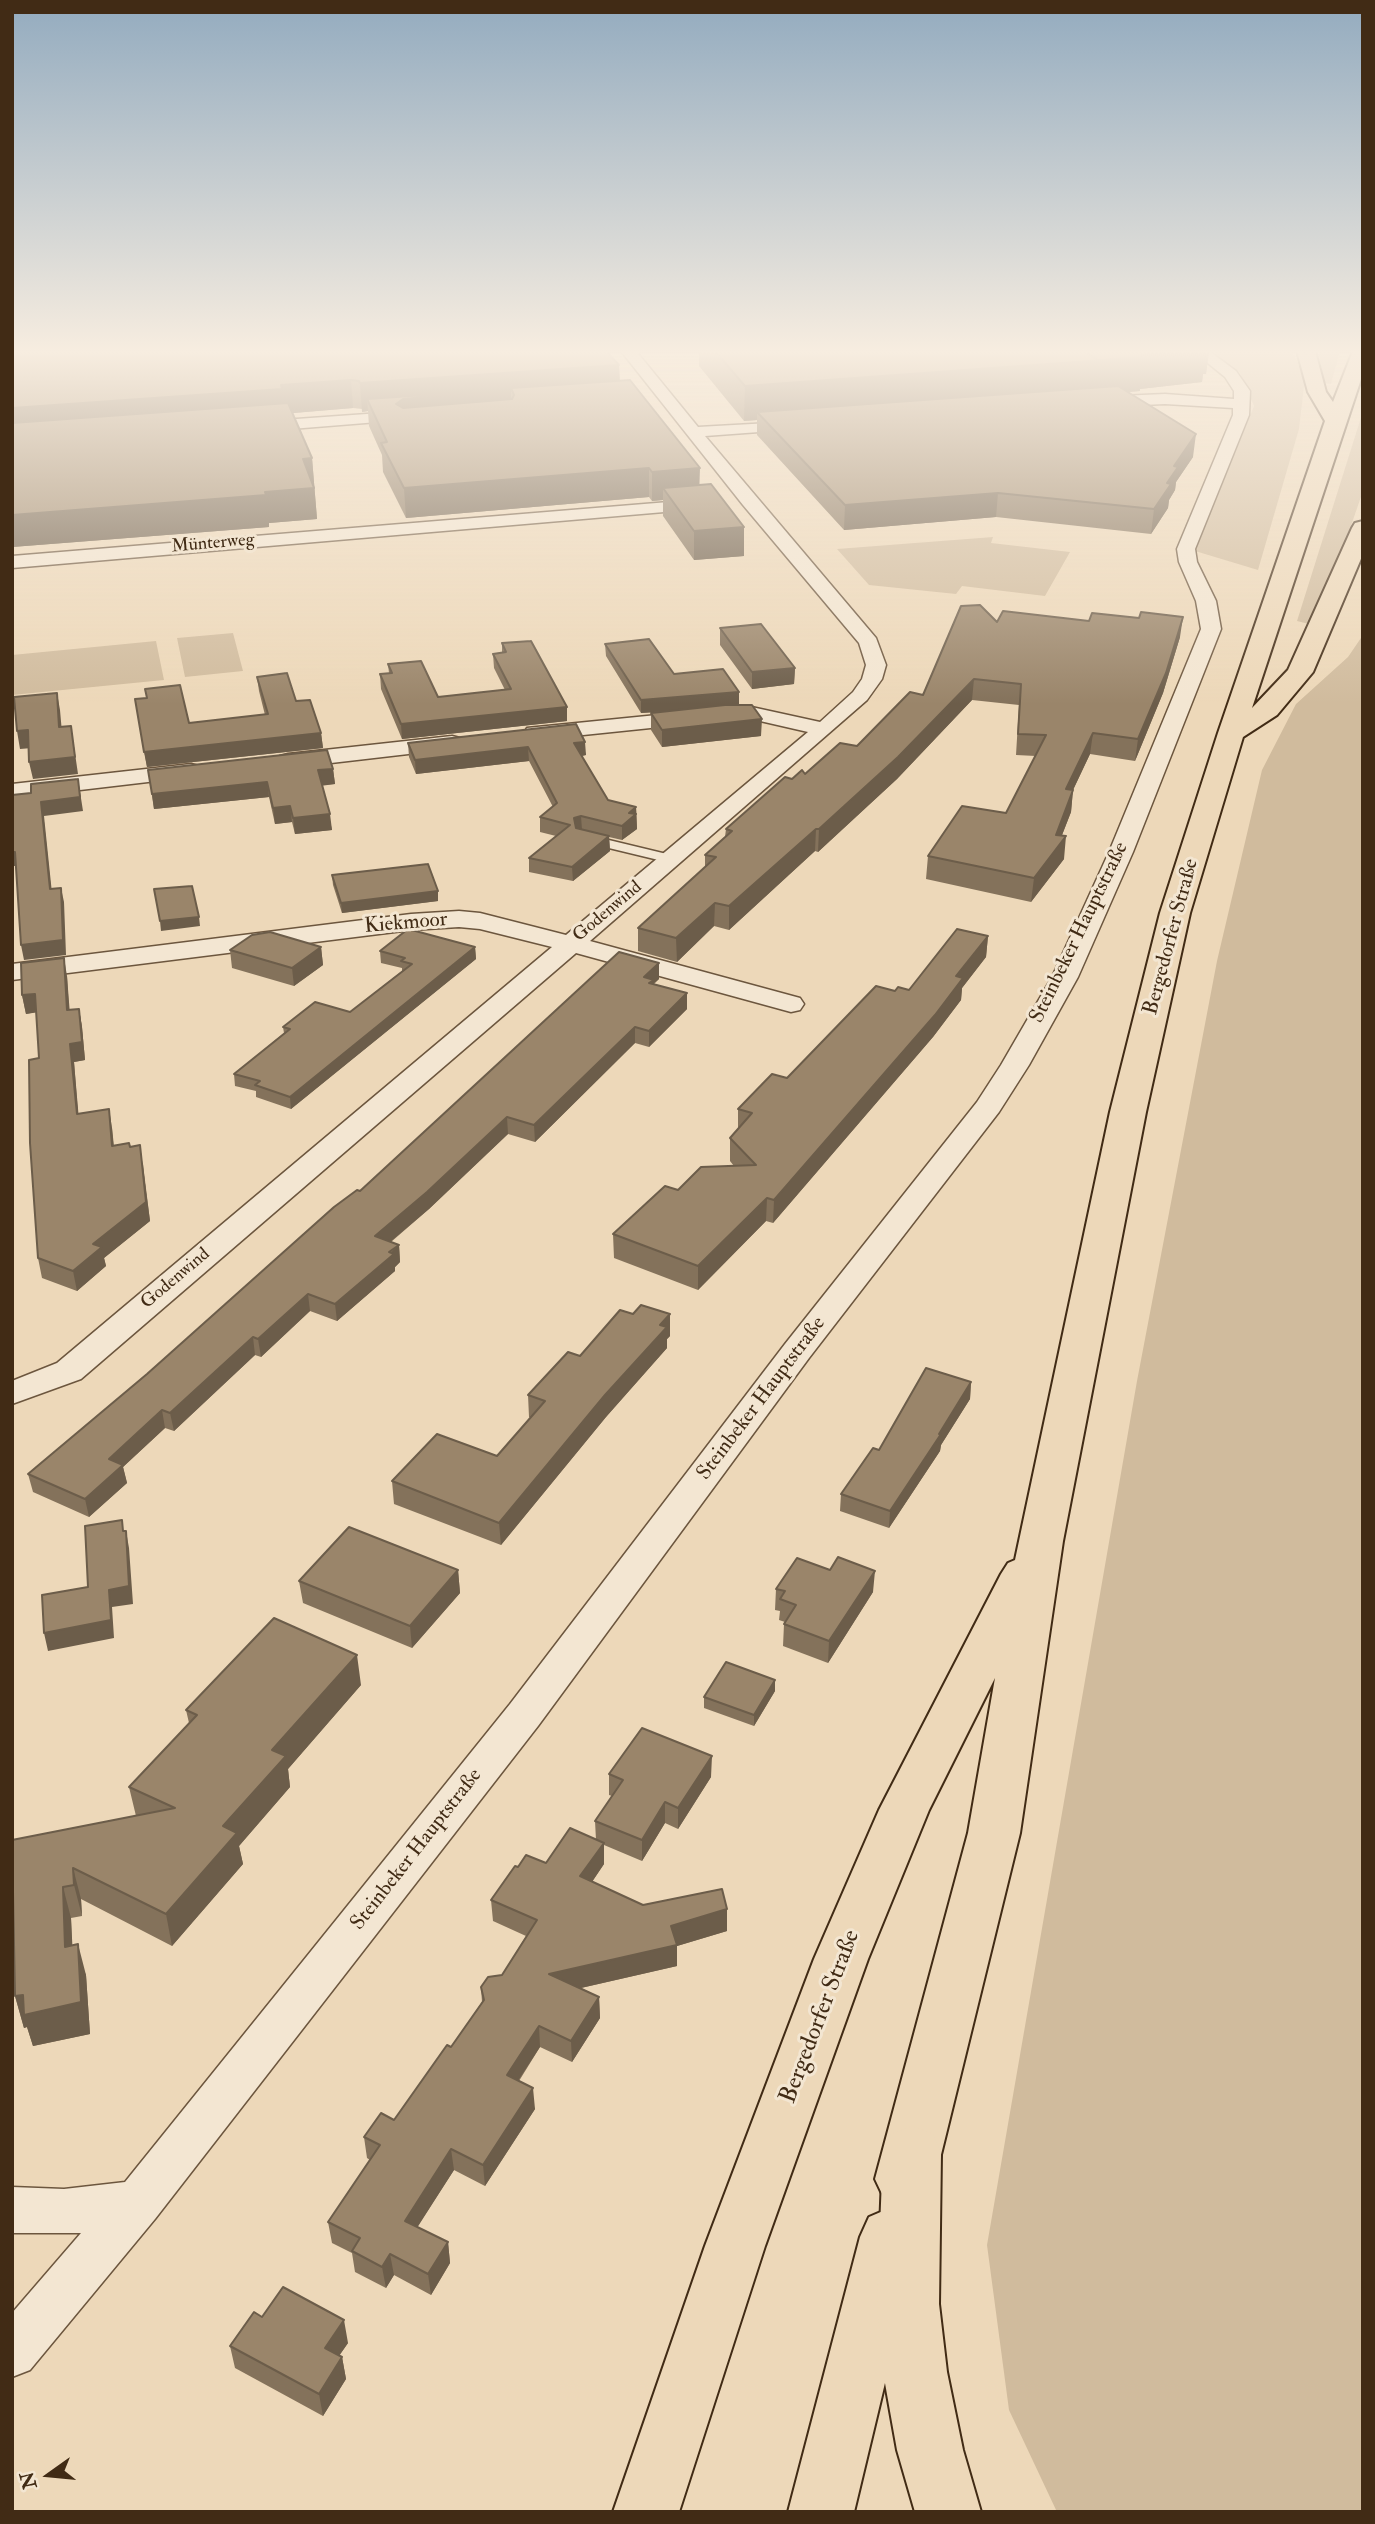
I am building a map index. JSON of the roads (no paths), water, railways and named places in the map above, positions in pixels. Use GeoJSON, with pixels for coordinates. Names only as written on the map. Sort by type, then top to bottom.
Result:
{"type":"FeatureCollection","features":[{"type":"Feature","properties":{"kind":"main road","name":"Bergedorfer Straße"},"geometry":{"type":"LineString","coordinates":[[821,2512],[994,1833],[1041,1541],[1080,1360],[1128,1112],[1175,913],[1231,733],[1319,469]]}},
{"type":"Feature","properties":{"kind":"main road"},"geometry":{"type":"LineString","coordinates":[[1231,733],[1268,709],[1300,672],[1363,528]]}},
{"type":"Feature","properties":{"kind":"main road","name":"Bergedorfer Straße"},"geometry":{"type":"LineString","coordinates":[[646,2512],[735,2246],[841,1959],[904,1810],[1041,1541]]}},
{"type":"Feature","properties":{"kind":"main road"},"geometry":{"type":"LineString","coordinates":[[912,2153],[908,2304],[914,2358],[930,2450],[948,2512]]}},
{"type":"Feature","properties":{"kind":"street","name":"Godenwind"},"geometry":{"type":"LineString","coordinates":[[12,1393],[69,1371],[860,696],[872,679],[876,665],[874,651],[869,642],[723,469]]}},
{"type":"Feature","properties":{"kind":"street","name":"Steinbeker Hauptstraße"},"geometry":{"type":"LineString","coordinates":[[12,2352],[138,2203],[524,1715],[797,1351],[989,1105],[1015,1065],[1065,977],[1121,852],[1211,629],[1206,601],[1188,562],[1186,549],[1219,469]]}},
{"type":"Feature","properties":{"kind":"street","name":"Münterweg"},"geometry":{"type":"LineString","coordinates":[[12,562],[749,501]]}},
{"type":"Feature","properties":{"kind":"street"},"geometry":{"type":"LineString","coordinates":[[514,736],[747,712],[824,729]]}},
{"type":"Feature","properties":{"kind":"street"},"geometry":{"type":"LineString","coordinates":[[260,764],[479,740]]}},
{"type":"Feature","properties":{"kind":"street"},"geometry":{"type":"LineString","coordinates":[[12,791],[206,770]]}},
{"type":"Feature","properties":{"kind":"street","name":"Kiekmoor"},"geometry":{"type":"LineString","coordinates":[[12,972],[441,918],[480,921],[791,1004]]}},
{"type":"Feature","properties":{"kind":"street"},"geometry":{"type":"LineString","coordinates":[[12,2210],[64,2211],[138,2203]]}},
{"type":"Feature","properties":{"kind":"lane"},"geometry":{"type":"LineString","coordinates":[[581,837],[671,859]]}}]}
